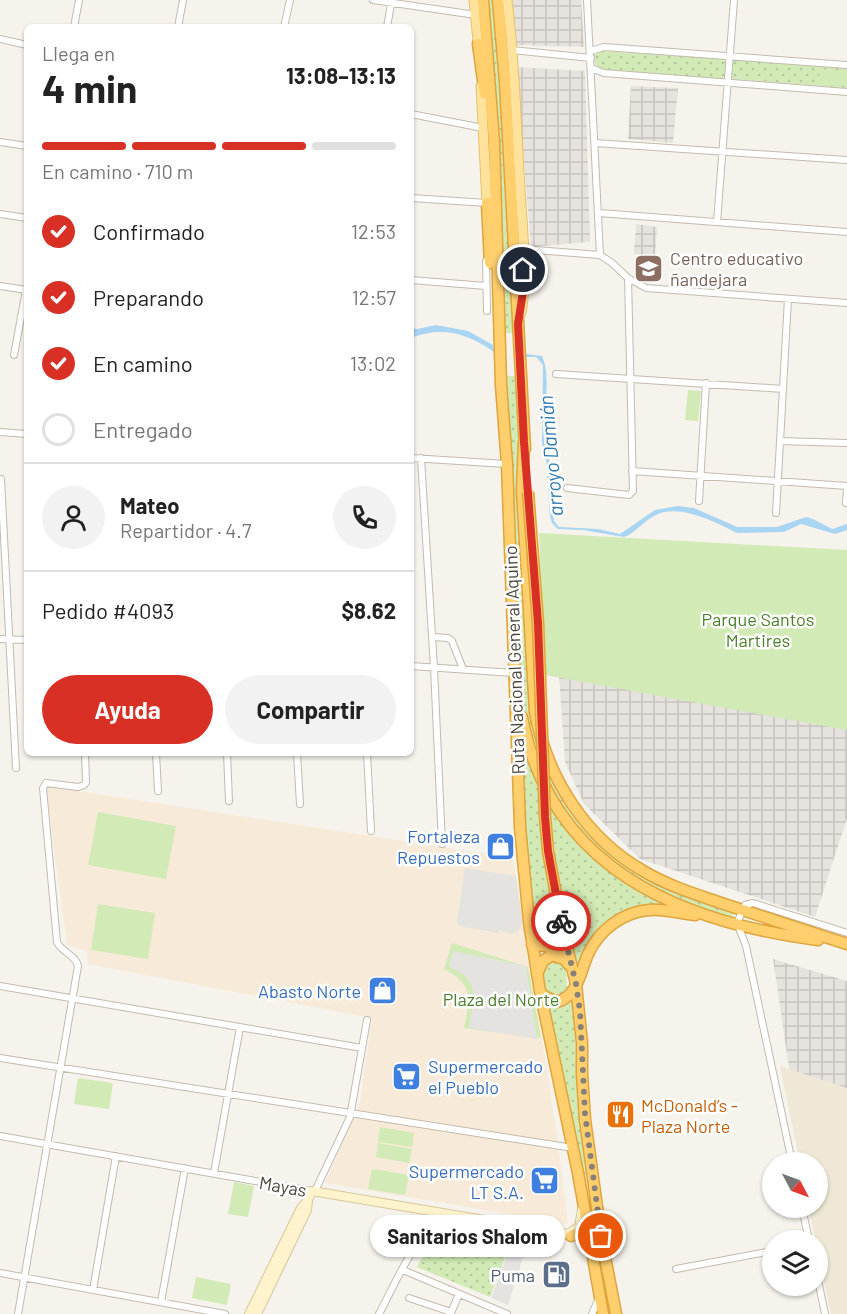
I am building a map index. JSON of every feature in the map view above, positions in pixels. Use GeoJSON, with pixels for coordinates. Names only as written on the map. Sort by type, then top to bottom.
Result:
{"type":"FeatureCollection","features":[{"type":"Feature","properties":{"kind":"highway","name":"Ruta Nacional General Aquino"},"geometry":{"type":"LineString","coordinates":[[483,0],[494,141],[501,385],[507,464],[520,827],[537,975],[573,1148],[599,1298],[604,1314]]}},
{"type":"Feature","properties":{"kind":"highway","name":"Ruta Nacional General Aquino"},"geometry":{"type":"LineString","coordinates":[[498,0],[505,82],[524,442],[538,612],[548,851],[561,922],[576,984],[582,1043],[585,1114],[601,1236],[617,1314]]}},
{"type":"Feature","properties":{"kind":"highway"},"geometry":{"type":"LineString","coordinates":[[478,44],[487,114],[494,141]]}},
{"type":"Feature","properties":{"kind":"highway"},"geometry":{"type":"LineString","coordinates":[[486,203],[490,273],[498,298]]}},
{"type":"Feature","properties":{"kind":"highway"},"geometry":{"type":"LineString","coordinates":[[524,442],[522,491],[535,712],[538,730],[552,770],[583,820],[620,855],[642,871],[668,884],[742,910],[845,939]]}},
{"type":"Feature","properties":{"kind":"highway"},"geometry":{"type":"LineString","coordinates":[[515,675],[526,739],[537,772],[549,796],[572,828],[602,860],[629,880],[658,896],[705,913],[761,930],[800,937],[845,939]]}},
{"type":"Feature","properties":{"kind":"highway"},"geometry":{"type":"LineString","coordinates":[[540,991],[544,996],[556,1002],[570,996],[594,944],[606,929],[619,919],[659,909],[693,915],[705,913]]}},
{"type":"Feature","properties":{"kind":"highway"},"geometry":{"type":"LineString","coordinates":[[532,945],[547,945],[557,951],[572,968]]}},
{"type":"Feature","properties":{"kind":"highway"},"geometry":{"type":"LineString","coordinates":[[537,975],[540,965],[548,957],[558,956],[564,959]]}},
{"type":"Feature","properties":{"kind":"highway"},"geometry":{"type":"LineString","coordinates":[[569,1235],[581,1234],[588,1228],[592,1217],[595,1192]]}},
{"type":"Feature","properties":{"kind":"highway"},"geometry":{"type":"LineString","coordinates":[[569,1235],[583,1245],[595,1273]]}},
{"type":"Feature","properties":{"kind":"main road"},"geometry":{"type":"LineString","coordinates":[[474,0],[486,203]]}},
{"type":"Feature","properties":{"kind":"main road"},"geometry":{"type":"LineString","coordinates":[[507,0],[512,50],[522,249],[523,292],[518,324]]}},
{"type":"Feature","properties":{"kind":"main road"},"geometry":{"type":"LineString","coordinates":[[514,261],[518,151]]}},
{"type":"Feature","properties":{"kind":"street"},"geometry":{"type":"LineString","coordinates":[[75,24],[79,0]]}},
{"type":"Feature","properties":{"kind":"street"},"geometry":{"type":"LineString","coordinates":[[179,24],[183,0]]}},
{"type":"Feature","properties":{"kind":"street"},"geometry":{"type":"LineString","coordinates":[[285,24],[290,0]]}},
{"type":"Feature","properties":{"kind":"street"},"geometry":{"type":"LineString","coordinates":[[373,0],[476,15]]}},
{"type":"Feature","properties":{"kind":"street"},"geometry":{"type":"LineString","coordinates":[[588,0],[600,255]]}},
{"type":"Feature","properties":{"kind":"street"},"geometry":{"type":"LineString","coordinates":[[717,222],[734,0]]}},
{"type":"Feature","properties":{"kind":"street"},"geometry":{"type":"LineString","coordinates":[[388,24],[391,4]]}},
{"type":"Feature","properties":{"kind":"street"},"geometry":{"type":"LineString","coordinates":[[0,39],[24,44]]}},
{"type":"Feature","properties":{"kind":"street"},"geometry":{"type":"LineString","coordinates":[[512,50],[590,54],[604,47],[847,65]]}},
{"type":"Feature","properties":{"kind":"street"},"geometry":{"type":"LineString","coordinates":[[591,68],[604,73],[847,92]]}},
{"type":"Feature","properties":{"kind":"street"},"geometry":{"type":"LineString","coordinates":[[414,115],[483,128]]}},
{"type":"Feature","properties":{"kind":"street"},"geometry":{"type":"LineString","coordinates":[[0,142],[24,146]]}},
{"type":"Feature","properties":{"kind":"street"},"geometry":{"type":"LineString","coordinates":[[595,143],[847,160]]}},
{"type":"Feature","properties":{"kind":"street"},"geometry":{"type":"LineString","coordinates":[[414,198],[486,203],[487,311]]}},
{"type":"Feature","properties":{"kind":"street"},"geometry":{"type":"LineString","coordinates":[[599,213],[847,232]]}},
{"type":"Feature","properties":{"kind":"street"},"geometry":{"type":"LineString","coordinates":[[0,214],[24,218]]}},
{"type":"Feature","properties":{"kind":"street"},"geometry":{"type":"LineString","coordinates":[[522,249],[600,255],[628,278],[646,288],[847,303]]}},
{"type":"Feature","properties":{"kind":"street"},"geometry":{"type":"LineString","coordinates":[[567,488],[629,495],[633,491],[628,278]]}},
{"type":"Feature","properties":{"kind":"street"},"geometry":{"type":"LineString","coordinates":[[414,280],[486,286]]}},
{"type":"Feature","properties":{"kind":"street"},"geometry":{"type":"LineString","coordinates":[[0,286],[24,290]]}},
{"type":"Feature","properties":{"kind":"street"},"geometry":{"type":"LineString","coordinates":[[776,513],[788,299]]}},
{"type":"Feature","properties":{"kind":"street"},"geometry":{"type":"LineString","coordinates":[[14,355],[24,305]]}},
{"type":"Feature","properties":{"kind":"street"},"geometry":{"type":"LineString","coordinates":[[556,374],[783,389]]}},
{"type":"Feature","properties":{"kind":"street"},"geometry":{"type":"LineString","coordinates":[[699,501],[706,383]]}},
{"type":"Feature","properties":{"kind":"street"},"geometry":{"type":"LineString","coordinates":[[0,432],[24,434]]}},
{"type":"Feature","properties":{"kind":"street"},"geometry":{"type":"LineString","coordinates":[[780,441],[847,443]]}},
{"type":"Feature","properties":{"kind":"street"},"geometry":{"type":"LineString","coordinates":[[414,458],[507,464]]}},
{"type":"Feature","properties":{"kind":"street"},"geometry":{"type":"LineString","coordinates":[[421,458],[442,844]]}},
{"type":"Feature","properties":{"kind":"street"},"geometry":{"type":"LineString","coordinates":[[632,471],[847,488],[846,503]]}},
{"type":"Feature","properties":{"kind":"street"},"geometry":{"type":"LineString","coordinates":[[1,479],[16,768]]}},
{"type":"Feature","properties":{"kind":"street"},"geometry":{"type":"LineString","coordinates":[[432,637],[448,638],[452,641],[464,669]]}},
{"type":"Feature","properties":{"kind":"street"},"geometry":{"type":"LineString","coordinates":[[0,639],[24,640]]}},
{"type":"Feature","properties":{"kind":"street"},"geometry":{"type":"LineString","coordinates":[[414,666],[515,675]]}},
{"type":"Feature","properties":{"kind":"street"},"geometry":{"type":"LineString","coordinates":[[18,1314],[77,962],[63,951],[57,942],[43,788],[46,783],[81,787],[86,782],[85,756]]}},
{"type":"Feature","properties":{"kind":"street"},"geometry":{"type":"LineString","coordinates":[[156,756],[158,791]]}},
{"type":"Feature","properties":{"kind":"street"},"geometry":{"type":"LineString","coordinates":[[227,756],[229,801]]}},
{"type":"Feature","properties":{"kind":"street"},"geometry":{"type":"LineString","coordinates":[[297,756],[300,804]]}},
{"type":"Feature","properties":{"kind":"street"},"geometry":{"type":"LineString","coordinates":[[367,756],[371,831]]}},
{"type":"Feature","properties":{"kind":"street"},"geometry":{"type":"LineString","coordinates":[[742,910],[737,923],[746,946],[790,1152]]}},
{"type":"Feature","properties":{"kind":"street"},"geometry":{"type":"LineString","coordinates":[[0,986],[362,1048]]}},
{"type":"Feature","properties":{"kind":"street"},"geometry":{"type":"LineString","coordinates":[[249,1314],[301,1208],[314,1191],[351,1112],[367,1020]]}},
{"type":"Feature","properties":{"kind":"street"},"geometry":{"type":"LineString","coordinates":[[214,1173],[240,1027]]}},
{"type":"Feature","properties":{"kind":"street"},"geometry":{"type":"LineString","coordinates":[[0,1058],[573,1148]]}},
{"type":"Feature","properties":{"kind":"street","name":"Mayas"},"geometry":{"type":"LineString","coordinates":[[0,1136],[569,1235]]}},
{"type":"Feature","properties":{"kind":"street"},"geometry":{"type":"LineString","coordinates":[[93,1290],[116,1156]]}},
{"type":"Feature","properties":{"kind":"street"},"geometry":{"type":"LineString","coordinates":[[161,1302],[184,1168]]}},
{"type":"Feature","properties":{"kind":"street"},"geometry":{"type":"LineString","coordinates":[[257,1314],[307,1210],[308,1200]]}},
{"type":"Feature","properties":{"kind":"street"},"geometry":{"type":"LineString","coordinates":[[569,1235],[579,1227],[583,1201]]}},
{"type":"Feature","properties":{"kind":"street"},"geometry":{"type":"LineString","coordinates":[[379,1314],[424,1238],[439,1226],[461,1216]]}},
{"type":"Feature","properties":{"kind":"street"},"geometry":{"type":"LineString","coordinates":[[675,1269],[762,1253]]}},
{"type":"Feature","properties":{"kind":"street"},"geometry":{"type":"LineString","coordinates":[[403,1270],[507,1314]]}},
{"type":"Feature","properties":{"kind":"street"},"geometry":{"type":"LineString","coordinates":[[0,1273],[225,1314]]}},
{"type":"Feature","properties":{"kind":"street"},"geometry":{"type":"LineString","coordinates":[[595,1273],[601,1286],[604,1314]]}},
{"type":"Feature","properties":{"kind":"street"},"geometry":{"type":"LineString","coordinates":[[409,1298],[451,1313],[459,1294]]}},
{"type":"Feature","properties":{"kind":"street"},"geometry":{"type":"LineString","coordinates":[[821,1296],[825,1314]]}},
{"type":"Feature","properties":{"kind":"street"},"geometry":{"type":"LineString","coordinates":[[592,1314],[599,1298]]}},
{"type":"Feature","properties":{"kind":"shaded area"},"geometry":{"type":"Polygon","coordinates":[[[510,0],[581,0],[584,47],[516,45],[510,0]]]}},
{"type":"Feature","properties":{"kind":"shaded area"},"geometry":{"type":"Polygon","coordinates":[[[516,67],[585,71],[590,242],[531,247],[516,67]]]}},
{"type":"Feature","properties":{"kind":"shaded area"},"geometry":{"type":"Polygon","coordinates":[[[631,86],[678,88],[673,143],[628,139],[631,86]]]}},
{"type":"Feature","properties":{"kind":"shaded area"},"geometry":{"type":"Polygon","coordinates":[[[636,224],[657,227],[655,257],[634,254],[636,224]]]}},
{"type":"Feature","properties":{"kind":"shaded area"},"geometry":{"type":"Polygon","coordinates":[[[559,676],[847,724],[847,818],[815,917],[640,859],[584,804],[565,762],[559,676]]]}},
{"type":"Feature","properties":{"kind":"shaded area","name":"Abasto Norte"},"geometry":{"type":"Polygon","coordinates":[[[46,786],[513,858],[557,1135],[568,1224],[325,1183],[360,1103],[372,1018],[88,964],[87,951],[67,945],[46,786]]]}},
{"type":"Feature","properties":{"kind":"shaded area"},"geometry":{"type":"Polygon","coordinates":[[[465,868],[516,876],[522,921],[517,932],[512,934],[499,930],[499,933],[459,926],[457,921],[465,868]]]}},
{"type":"Feature","properties":{"kind":"shaded area","name":"Plaza del Norte"},"geometry":{"type":"Polygon","coordinates":[[[453,951],[526,966],[537,1039],[469,1028],[474,996],[471,985],[464,975],[449,966],[453,951]]]}},
{"type":"Feature","properties":{"kind":"shaded area"},"geometry":{"type":"Polygon","coordinates":[[[773,959],[847,981],[847,1314],[828,1269],[828,1230],[814,1230],[811,1218],[828,1218],[828,1152],[802,1152],[773,959]]]}},
{"type":"Feature","properties":{"kind":"shaded area"},"geometry":{"type":"Polygon","coordinates":[[[780,1066],[847,1088],[847,1314],[831,1314],[827,1296],[828,1230],[814,1230],[811,1218],[828,1218],[828,1152],[798,1152],[780,1066]]]}},
{"type":"Feature","properties":{"kind":"shaded area"},"geometry":{"type":"Polygon","coordinates":[[[515,1234],[520,1235],[524,1254],[508,1305],[491,1298],[515,1234]]]}},
{"type":"Feature","properties":{"kind":"green space"},"geometry":{"type":"Polygon","coordinates":[[[487,0],[494,0],[496,16],[514,333],[503,333],[487,0]]]}},
{"type":"Feature","properties":{"kind":"green space"},"geometry":{"type":"Polygon","coordinates":[[[601,51],[723,59],[726,62],[725,76],[722,79],[600,69],[595,64],[594,55],[601,51]]]}},
{"type":"Feature","properties":{"kind":"green space"},"geometry":{"type":"Polygon","coordinates":[[[735,60],[847,68],[847,88],[734,79],[731,77],[735,60]]]}},
{"type":"Feature","properties":{"kind":"green space"},"geometry":{"type":"Polygon","coordinates":[[[820,69],[846,71],[845,86],[818,84],[820,69]]]}},
{"type":"Feature","properties":{"kind":"green space"},"geometry":{"type":"Polygon","coordinates":[[[505,376],[516,376],[538,765],[524,713],[522,691],[505,376]]]}},
{"type":"Feature","properties":{"kind":"green space"},"geometry":{"type":"Polygon","coordinates":[[[688,390],[701,391],[698,421],[685,420],[688,390]]]}},
{"type":"Feature","properties":{"kind":"green space","name":"Parque Santos Martires"},"geometry":{"type":"Polygon","coordinates":[[[539,533],[847,550],[847,730],[545,675],[539,533]]]}},
{"type":"Feature","properties":{"kind":"green space"},"geometry":{"type":"Polygon","coordinates":[[[520,739],[539,786],[561,946],[536,938],[524,847],[520,739]]]}},
{"type":"Feature","properties":{"kind":"green space"},"geometry":{"type":"Polygon","coordinates":[[[547,767],[609,850],[734,913],[733,916],[713,912],[665,894],[631,876],[584,837],[548,786],[547,767]]]}},
{"type":"Feature","properties":{"kind":"green space"},"geometry":{"type":"Polygon","coordinates":[[[549,803],[573,836],[602,865],[635,889],[671,907],[620,915],[580,964],[577,962],[563,903],[549,803]]]}},
{"type":"Feature","properties":{"kind":"green space"},"geometry":{"type":"Polygon","coordinates":[[[98,812],[176,826],[166,879],[88,865],[98,812]]]}},
{"type":"Feature","properties":{"kind":"green space"},"geometry":{"type":"Polygon","coordinates":[[[98,904],[155,913],[148,959],[91,950],[98,904]]]}},
{"type":"Feature","properties":{"kind":"green space","name":"Plaza del Norte"},"geometry":{"type":"Polygon","coordinates":[[[452,943],[528,967],[541,1038],[464,1028],[468,1008],[465,987],[454,975],[444,969],[452,943]]]}},
{"type":"Feature","properties":{"kind":"green space"},"geometry":{"type":"Polygon","coordinates":[[[552,960],[558,961],[566,970],[567,988],[558,996],[549,993],[544,980],[546,967],[552,960]]]}},
{"type":"Feature","properties":{"kind":"green space"},"geometry":{"type":"Polygon","coordinates":[[[573,1001],[578,1104],[590,1213],[548,1005],[560,1007],[573,1001]]]}},
{"type":"Feature","properties":{"kind":"green space"},"geometry":{"type":"Polygon","coordinates":[[[78,1078],[113,1083],[109,1109],[74,1104],[78,1078]]]}},
{"type":"Feature","properties":{"kind":"green space"},"geometry":{"type":"Polygon","coordinates":[[[380,1127],[414,1133],[412,1147],[378,1142],[380,1127]]]}},
{"type":"Feature","properties":{"kind":"green space"},"geometry":{"type":"Polygon","coordinates":[[[378,1143],[412,1149],[409,1163],[376,1157],[378,1143]]]}},
{"type":"Feature","properties":{"kind":"green space"},"geometry":{"type":"Polygon","coordinates":[[[372,1169],[409,1175],[405,1195],[368,1189],[372,1169]]]}},
{"type":"Feature","properties":{"kind":"green space"},"geometry":{"type":"Polygon","coordinates":[[[234,1182],[254,1186],[248,1217],[228,1214],[234,1182]]]}},
{"type":"Feature","properties":{"kind":"green space"},"geometry":{"type":"Polygon","coordinates":[[[471,1228],[514,1234],[490,1297],[417,1267],[426,1252],[439,1240],[454,1232],[471,1228]]]}},
{"type":"Feature","properties":{"kind":"green space"},"geometry":{"type":"Polygon","coordinates":[[[196,1277],[231,1284],[227,1305],[192,1298],[196,1277]]]}},
{"type":"Feature","properties":{"kind":"water"},"geometry":{"type":"Polygon","coordinates":[[[436,325],[468,331],[493,345],[494,352],[474,340],[454,333],[433,332],[414,337],[414,328],[436,325]]]}},
{"type":"Feature","properties":{"kind":"water"},"geometry":{"type":"Polygon","coordinates":[[[526,354],[542,356],[545,366],[547,387],[545,421],[553,515],[559,527],[598,529],[620,534],[655,510],[678,506],[694,508],[737,527],[777,527],[806,517],[832,529],[847,524],[847,530],[835,534],[801,524],[784,532],[737,533],[696,515],[674,511],[654,516],[624,537],[583,530],[558,529],[552,523],[550,516],[546,458],[542,444],[543,365],[536,357],[526,357],[526,354]]]}},
{"type":"Feature","properties":{"kind":"waterway"},"geometry":{"type":"LineString","coordinates":[[449,1227],[456,1230]]}},
{"type":"Feature","properties":{"kind":"waterway"},"geometry":{"type":"LineString","coordinates":[[407,1250],[414,1239]]}},
{"type":"Feature","properties":{"kind":"way so far"},"geometry":{"type":"LineString","coordinates":[[561,921],[580,1011],[585,1114],[601,1236]]}},
{"type":"Feature","properties":{"kind":"place","name":"Centro educativo ñandejara"},"geometry":{"type":"Point","coordinates":[649,268]}},
{"type":"Feature","properties":{"kind":"place","name":"Fortaleza Repuestos"},"geometry":{"type":"Point","coordinates":[501,846]}},
{"type":"Feature","properties":{"kind":"place","name":"Abasto Norte"},"geometry":{"type":"Point","coordinates":[382,991]}},
{"type":"Feature","properties":{"kind":"place","name":"Supermercado el Pueblo"},"geometry":{"type":"Point","coordinates":[407,1076]}},
{"type":"Feature","properties":{"kind":"place","name":"McDonald’s - Plaza Norte"},"geometry":{"type":"Point","coordinates":[620,1115]}},
{"type":"Feature","properties":{"kind":"place","name":"Supermercado LT S.A."},"geometry":{"type":"Point","coordinates":[545,1181]}},
{"type":"Feature","properties":{"kind":"place","name":"Sanitarios Shalom"},"geometry":{"type":"Point","coordinates":[601,1236]}},
{"type":"Feature","properties":{"kind":"place","name":"Puma"},"geometry":{"type":"Point","coordinates":[556,1275]}},
{"type":"Feature","properties":{"kind":"route"},"geometry":{"type":"LineString","coordinates":[[523,270],[523,292],[518,324],[524,442],[536,576],[545,817],[548,851],[561,921]]}},
{"type":"Feature","properties":{"kind":"water label","name":"arroyo Damián"},"geometry":{"type":"Point","coordinates":[550,456]}}]}
